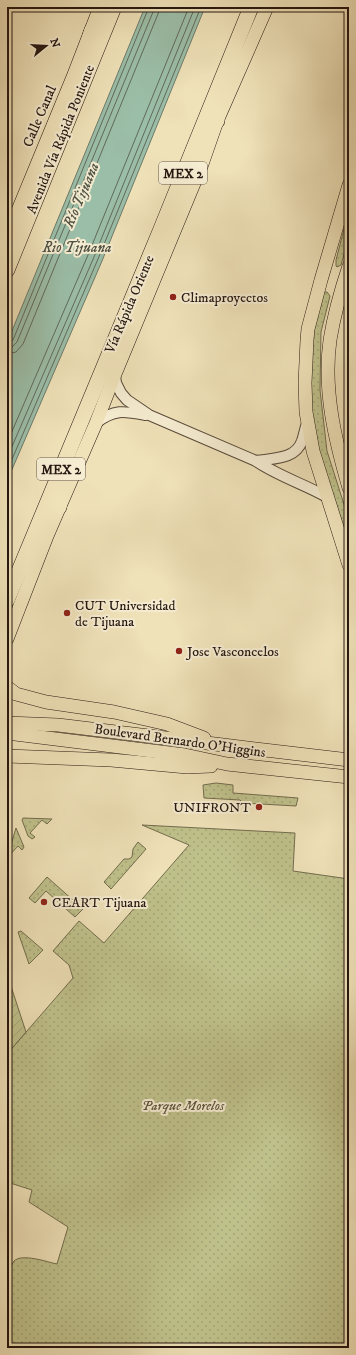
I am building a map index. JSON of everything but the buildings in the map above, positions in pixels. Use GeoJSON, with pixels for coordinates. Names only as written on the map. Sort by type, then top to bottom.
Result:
{"type":"FeatureCollection","features":[{"type":"Feature","properties":{"kind":"highway","name":"Avenida Vía Rápida Poniente"},"geometry":{"type":"LineString","coordinates":[[7,270],[12,241],[62,133],[114,7]]}},
{"type":"Feature","properties":{"kind":"highway","name":"Vía Rápida Oriente"},"geometry":{"type":"LineString","coordinates":[[7,600],[251,7]]}},
{"type":"Feature","properties":{"kind":"highway"},"geometry":{"type":"LineString","coordinates":[[62,133],[92,30]]}},
{"type":"Feature","properties":{"kind":"highway"},"geometry":{"type":"LineString","coordinates":[[160,229],[168,220],[208,130],[217,121]]}},
{"type":"Feature","properties":{"kind":"highway"},"geometry":{"type":"LineString","coordinates":[[7,259],[10,253],[12,241]]}},
{"type":"Feature","properties":{"kind":"highway"},"geometry":{"type":"LineString","coordinates":[[59,507],[57,500],[59,492],[115,357],[115,338]]}},
{"type":"Feature","properties":{"kind":"main road"},"geometry":{"type":"LineString","coordinates":[[92,30],[100,7]]}},
{"type":"Feature","properties":{"kind":"main road"},"geometry":{"type":"LineString","coordinates":[[7,639],[59,507],[96,423],[202,164],[217,121],[267,7]]}},
{"type":"Feature","properties":{"kind":"main road","name":"Calle Canal"},"geometry":{"type":"LineString","coordinates":[[12,241],[92,30]]}},
{"type":"Feature","properties":{"kind":"main road"},"geometry":{"type":"LineString","coordinates":[[349,185],[308,329],[305,383],[307,421],[313,451],[349,565]]}},
{"type":"Feature","properties":{"kind":"main road"},"geometry":{"type":"LineString","coordinates":[[349,266],[333,324],[330,342],[328,381],[336,445],[349,488]]}},
{"type":"Feature","properties":{"kind":"main road"},"geometry":{"type":"LineString","coordinates":[[7,687],[16,694],[46,702],[114,712],[167,724],[222,746]]}},
{"type":"Feature","properties":{"kind":"main road","name":"Boulevard Bernardo O'Higgins"},"geometry":{"type":"LineString","coordinates":[[7,723],[58,725],[222,746],[349,760]]}},
{"type":"Feature","properties":{"kind":"main road","name":"Boulevard Bernardo O'Higgins"},"geometry":{"type":"LineString","coordinates":[[7,733],[185,755],[227,764],[349,777]]}},
{"type":"Feature","properties":{"kind":"main road"},"geometry":{"type":"LineString","coordinates":[[7,756],[104,760],[187,767],[227,764]]}},
{"type":"Feature","properties":{"kind":"street"},"geometry":{"type":"LineString","coordinates":[[115,374],[116,383],[121,393],[127,400],[149,415],[256,461],[269,470],[306,485],[327,497]]}},
{"type":"Feature","properties":{"kind":"street"},"geometry":{"type":"LineString","coordinates":[[96,423],[106,416],[125,411],[149,415]]}},
{"type":"Feature","properties":{"kind":"street"},"geometry":{"type":"LineString","coordinates":[[256,461],[289,456],[302,442],[307,421]]}},
{"type":"Feature","properties":{"kind":"green space"},"geometry":{"type":"Polygon","coordinates":[[[349,210],[349,237],[341,265],[337,267],[336,260],[349,210]]]}},
{"type":"Feature","properties":{"kind":"green space"},"geometry":{"type":"Polygon","coordinates":[[[324,292],[327,292],[330,296],[321,332],[320,390],[327,451],[349,520],[349,545],[318,457],[311,416],[311,341],[324,292]]]}},
{"type":"Feature","properties":{"kind":"green space"},"geometry":{"type":"Polygon","coordinates":[[[216,783],[233,785],[233,793],[298,798],[296,806],[243,803],[240,800],[204,798],[203,785],[216,783]]]}},
{"type":"Feature","properties":{"kind":"green space"},"geometry":{"type":"Polygon","coordinates":[[[23,818],[52,819],[47,824],[42,820],[30,833],[35,837],[32,839],[28,836],[22,820],[23,818]]]}},
{"type":"Feature","properties":{"kind":"green space","name":"Parque Morelos"},"geometry":{"type":"Polygon","coordinates":[[[142,825],[295,833],[293,871],[349,879],[349,1348],[7,1348],[7,1276],[9,1276],[14,1261],[28,1258],[57,1264],[68,1227],[29,1202],[32,1190],[7,1182],[7,1054],[73,978],[69,965],[53,951],[79,921],[104,943],[189,845],[142,825]]]}},
{"type":"Feature","properties":{"kind":"green space"},"geometry":{"type":"Polygon","coordinates":[[[16,828],[24,847],[22,850],[18,846],[7,858],[16,828]]]}},
{"type":"Feature","properties":{"kind":"green space"},"geometry":{"type":"Polygon","coordinates":[[[138,842],[146,849],[111,889],[104,882],[124,859],[129,859],[132,857],[133,849],[138,842]]]}},
{"type":"Feature","properties":{"kind":"green space"},"geometry":{"type":"Polygon","coordinates":[[[47,877],[83,909],[75,917],[46,891],[35,903],[29,898],[47,877]]]}},
{"type":"Feature","properties":{"kind":"green space"},"geometry":{"type":"Polygon","coordinates":[[[21,931],[43,950],[29,964],[18,932],[21,931]]]}},
{"type":"Feature","properties":{"kind":"green space"},"geometry":{"type":"Polygon","coordinates":[[[7,974],[26,1032],[7,1054],[7,974]]]}},
{"type":"Feature","properties":{"kind":"water","name":"Rio Tijuana"},"geometry":{"type":"Polygon","coordinates":[[[145,7],[205,7],[102,261],[7,481],[7,343],[145,7]]]}},
{"type":"Feature","properties":{"kind":"place","name":"Climaproyectos"},"geometry":{"type":"Point","coordinates":[173,297]}},
{"type":"Feature","properties":{"kind":"place","name":"CUT Universidad de Tijuana"},"geometry":{"type":"Point","coordinates":[67,613]}},
{"type":"Feature","properties":{"kind":"place","name":"Jose Vasconcelos"},"geometry":{"type":"Point","coordinates":[179,651]}},
{"type":"Feature","properties":{"kind":"place","name":"UNIFRONT"},"geometry":{"type":"Point","coordinates":[259,807]}},
{"type":"Feature","properties":{"kind":"place","name":"CEART Tijuana"},"geometry":{"type":"Point","coordinates":[44,902]}},
{"type":"Feature","properties":{"kind":"water label","name":"Río Tijuana"},"geometry":{"type":"Point","coordinates":[81,195]}}]}
